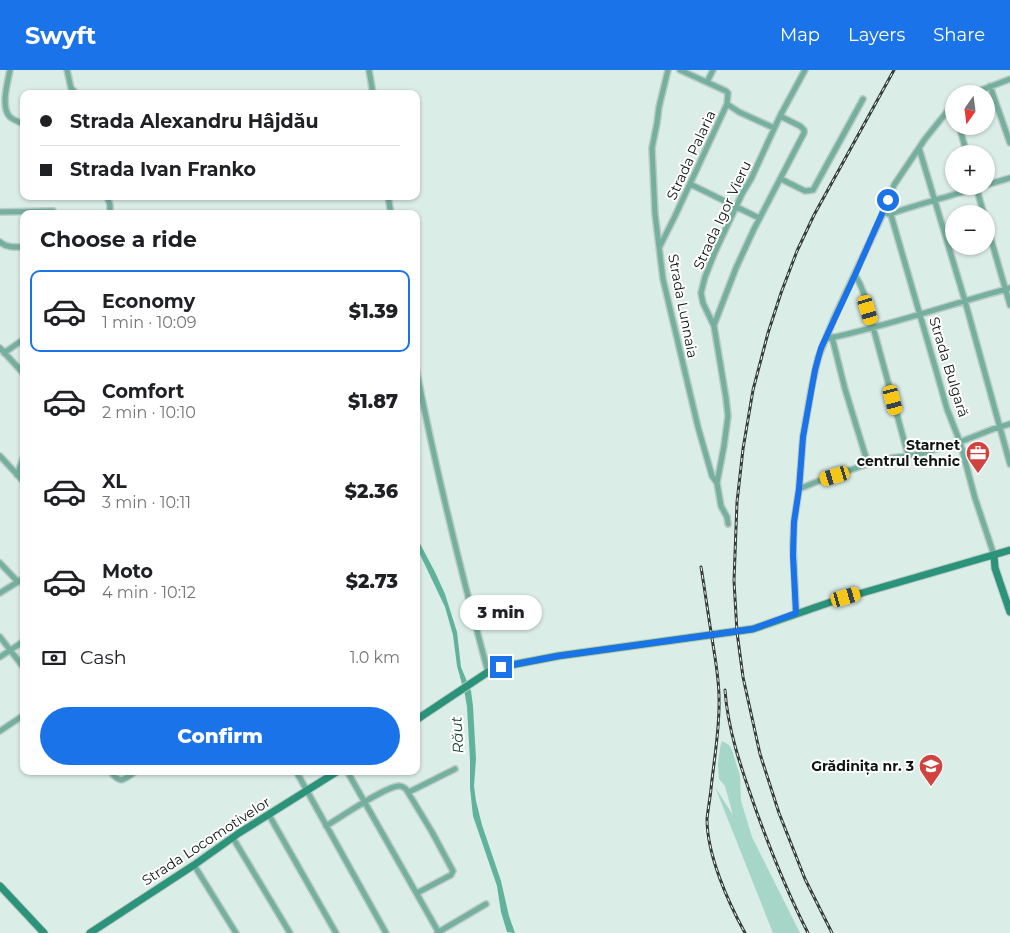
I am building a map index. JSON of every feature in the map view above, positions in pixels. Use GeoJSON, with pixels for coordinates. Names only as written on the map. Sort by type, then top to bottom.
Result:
{"type":"FeatureCollection","features":[{"type":"Feature","properties":{"kind":"main road"},"geometry":{"type":"LineString","coordinates":[[420,716],[488,672],[558,656],[753,629],[831,602],[1010,550]]}},
{"type":"Feature","properties":{"kind":"main road","name":"Strada Bulgară"},"geometry":{"type":"LineString","coordinates":[[994,555],[995,568],[1010,612]]}},
{"type":"Feature","properties":{"kind":"main road","name":"Strada Locomotivelor"},"geometry":{"type":"LineString","coordinates":[[90,933],[332,775]]}},
{"type":"Feature","properties":{"kind":"main road"},"geometry":{"type":"LineString","coordinates":[[0,886],[44,933]]}},
{"type":"Feature","properties":{"kind":"street"},"geometry":{"type":"LineString","coordinates":[[10,70],[5,100],[6,110],[10,117],[20,122]]}},
{"type":"Feature","properties":{"kind":"street"},"geometry":{"type":"LineString","coordinates":[[67,70],[73,90]]}},
{"type":"Feature","properties":{"kind":"street"},"geometry":{"type":"LineString","coordinates":[[370,70],[372,90]]}},
{"type":"Feature","properties":{"kind":"street","name":"Strada Lunnaia"},"geometry":{"type":"LineString","coordinates":[[668,70],[652,148],[656,214],[663,279],[698,427],[712,476],[717,484]]}},
{"type":"Feature","properties":{"kind":"street","name":"Strada Palaria"},"geometry":{"type":"LineString","coordinates":[[660,246],[727,104],[727,92],[680,70]]}},
{"type":"Feature","properties":{"kind":"street"},"geometry":{"type":"LineString","coordinates":[[707,82],[713,70]]}},
{"type":"Feature","properties":{"kind":"street","name":"Strada Igor Vieru"},"geometry":{"type":"LineString","coordinates":[[728,524],[727,517],[721,506],[717,484],[728,416],[726,393],[714,326],[703,303],[701,293],[715,252],[774,128],[805,70]]}},
{"type":"Feature","properties":{"kind":"street"},"geometry":{"type":"LineString","coordinates":[[993,85],[1010,79]]}},
{"type":"Feature","properties":{"kind":"street"},"geometry":{"type":"LineString","coordinates":[[781,179],[805,191],[813,190],[817,186],[863,99]]}},
{"type":"Feature","properties":{"kind":"street"},"geometry":{"type":"LineString","coordinates":[[995,100],[1010,144]]}},
{"type":"Feature","properties":{"kind":"street"},"geometry":{"type":"LineString","coordinates":[[727,104],[739,112],[774,128]]}},
{"type":"Feature","properties":{"kind":"street"},"geometry":{"type":"LineString","coordinates":[[796,613],[794,522],[799,489],[802,446],[818,358],[829,338],[894,185],[945,114]]}},
{"type":"Feature","properties":{"kind":"street"},"geometry":{"type":"LineString","coordinates":[[714,326],[736,268],[759,218],[804,133],[800,126],[780,116]]}},
{"type":"Feature","properties":{"kind":"street"},"geometry":{"type":"LineString","coordinates":[[919,148],[965,301],[1010,464]]}},
{"type":"Feature","properties":{"kind":"street"},"geometry":{"type":"LineString","coordinates":[[995,182],[1010,178]]}},
{"type":"Feature","properties":{"kind":"street"},"geometry":{"type":"LineString","coordinates":[[690,184],[759,218]]}},
{"type":"Feature","properties":{"kind":"street"},"geometry":{"type":"LineString","coordinates":[[883,212],[891,215],[953,195]]}},
{"type":"Feature","properties":{"kind":"street"},"geometry":{"type":"LineString","coordinates":[[0,212],[20,211]]}},
{"type":"Feature","properties":{"kind":"street","name":"Strada Bulgară"},"geometry":{"type":"LineString","coordinates":[[891,215],[942,393],[960,442],[975,498],[994,555]]}},
{"type":"Feature","properties":{"kind":"street"},"geometry":{"type":"LineString","coordinates":[[0,242],[9,247],[20,247]]}},
{"type":"Feature","properties":{"kind":"street"},"geometry":{"type":"LineString","coordinates":[[995,249],[1008,289],[1010,304]]}},
{"type":"Feature","properties":{"kind":"street"},"geometry":{"type":"LineString","coordinates":[[855,275],[862,290],[873,327],[908,455]]}},
{"type":"Feature","properties":{"kind":"street"},"geometry":{"type":"LineString","coordinates":[[829,338],[842,336],[1008,289]]}},
{"type":"Feature","properties":{"kind":"street"},"geometry":{"type":"LineString","coordinates":[[829,338],[868,464]]}},
{"type":"Feature","properties":{"kind":"street"},"geometry":{"type":"LineString","coordinates":[[20,341],[2,351],[20,370]]}},
{"type":"Feature","properties":{"kind":"street"},"geometry":{"type":"LineString","coordinates":[[420,388],[444,501],[488,672]]}},
{"type":"Feature","properties":{"kind":"street"},"geometry":{"type":"LineString","coordinates":[[799,489],[868,464],[891,458],[920,454],[1010,424]]}},
{"type":"Feature","properties":{"kind":"street"},"geometry":{"type":"LineString","coordinates":[[0,456],[20,478]]}},
{"type":"Feature","properties":{"kind":"street"},"geometry":{"type":"LineString","coordinates":[[17,475],[20,467]]}},
{"type":"Feature","properties":{"kind":"street"},"geometry":{"type":"LineString","coordinates":[[0,563],[18,582],[0,593]]}},
{"type":"Feature","properties":{"kind":"street"},"geometry":{"type":"LineString","coordinates":[[0,637],[20,663]]}},
{"type":"Feature","properties":{"kind":"street"},"geometry":{"type":"LineString","coordinates":[[0,657],[20,644]]}},
{"type":"Feature","properties":{"kind":"street"},"geometry":{"type":"LineString","coordinates":[[0,731],[20,718]]}},
{"type":"Feature","properties":{"kind":"street"},"geometry":{"type":"LineString","coordinates":[[409,792],[454,769]]}},
{"type":"Feature","properties":{"kind":"street"},"geometry":{"type":"LineString","coordinates":[[113,775],[119,780],[130,775]]}},
{"type":"Feature","properties":{"kind":"street"},"geometry":{"type":"LineString","coordinates":[[298,775],[386,933]]}},
{"type":"Feature","properties":{"kind":"street"},"geometry":{"type":"LineString","coordinates":[[349,775],[438,933],[486,904]]}},
{"type":"Feature","properties":{"kind":"street"},"geometry":{"type":"LineString","coordinates":[[326,826],[396,786],[404,787],[409,792],[453,871],[451,876],[417,893]]}},
{"type":"Feature","properties":{"kind":"street"},"geometry":{"type":"LineString","coordinates":[[269,815],[336,933]]}},
{"type":"Feature","properties":{"kind":"street"},"geometry":{"type":"LineString","coordinates":[[233,838],[290,933]]}},
{"type":"Feature","properties":{"kind":"street"},"geometry":{"type":"LineString","coordinates":[[194,865],[236,933]]}},
{"type":"Feature","properties":{"kind":"shaded area"},"geometry":{"type":"Polygon","coordinates":[[[420,544],[445,594],[457,632],[461,667],[471,691],[473,706],[476,759],[474,786],[476,801],[515,933],[507,932],[501,912],[497,886],[473,816],[467,707],[457,666],[453,635],[445,607],[420,554],[420,544]]]}},
{"type":"Feature","properties":{"kind":"shaded area"},"geometry":{"type":"Polygon","coordinates":[[[722,741],[729,745],[732,750],[740,776],[741,801],[752,837],[800,933],[773,933],[715,787],[733,815],[725,786],[719,779],[718,765],[722,741]]]}},
{"type":"Feature","properties":{"kind":"railway"},"geometry":{"type":"LineString","coordinates":[[832,933],[805,879],[779,813],[760,754],[743,677],[737,632],[734,581],[737,502],[743,449],[753,390],[781,293],[797,251],[814,215],[894,70]]}},
{"type":"Feature","properties":{"kind":"railway"},"geometry":{"type":"LineString","coordinates":[[701,567],[719,690],[719,721],[707,819],[708,833],[720,878],[745,933]]}},
{"type":"Feature","properties":{"kind":"railway"},"geometry":{"type":"LineString","coordinates":[[725,690],[729,722],[737,753],[757,813],[774,859],[808,933]]}},
{"type":"Feature","properties":{"kind":"place","name":"Starnet centrul tehnic"},"geometry":{"type":"Point","coordinates":[978,474]}},
{"type":"Feature","properties":{"kind":"place","name":"Grădinița nr. 3"},"geometry":{"type":"Point","coordinates":[931,787]}},
{"type":"Feature","properties":{"kind":"route"},"geometry":{"type":"LineString","coordinates":[[501,667],[558,656],[725,632],[737,632],[764,626],[796,613],[793,556],[794,522],[803,437],[815,370],[821,348],[888,200]]}},
{"type":"Feature","properties":{"kind":"water label","name":"Răut"},"geometry":{"type":"Point","coordinates":[457,735]}}]}
